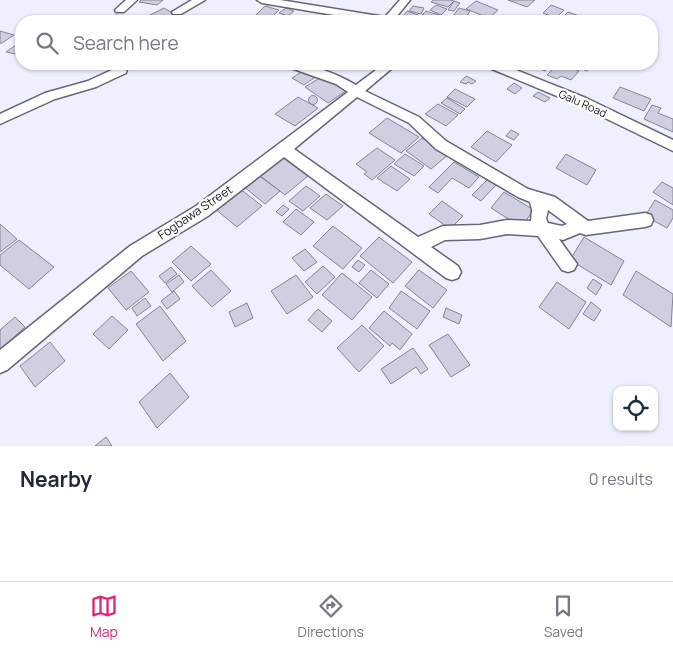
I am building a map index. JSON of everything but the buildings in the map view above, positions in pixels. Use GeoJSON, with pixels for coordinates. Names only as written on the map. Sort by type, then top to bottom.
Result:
{"type":"FeatureCollection","features":[{"type":"Feature","properties":{"kind":"street"},"geometry":{"type":"LineString","coordinates":[[120,10],[132,0]]}},
{"type":"Feature","properties":{"kind":"street"},"geometry":{"type":"LineString","coordinates":[[177,12],[200,0]]}},
{"type":"Feature","properties":{"kind":"street"},"geometry":{"type":"LineString","coordinates":[[265,0],[352,15]]}},
{"type":"Feature","properties":{"kind":"street"},"geometry":{"type":"LineString","coordinates":[[392,15],[405,0]]}},
{"type":"Feature","properties":{"kind":"street"},"geometry":{"type":"LineString","coordinates":[[0,119],[50,96],[92,84],[122,70]]}},
{"type":"Feature","properties":{"kind":"street"},"geometry":{"type":"LineString","coordinates":[[310,70],[340,80],[357,92],[414,120],[441,145],[523,193],[549,202],[586,228],[645,220]]}},
{"type":"Feature","properties":{"kind":"street","name":"Fogbawa Street"},"geometry":{"type":"LineString","coordinates":[[0,363],[136,251],[202,211],[384,70]]}},
{"type":"Feature","properties":{"kind":"street","name":"Galu Road"},"geometry":{"type":"LineString","coordinates":[[506,70],[581,101],[673,146]]}},
{"type":"Feature","properties":{"kind":"street"},"geometry":{"type":"LineString","coordinates":[[284,149],[452,272]]}},
{"type":"Feature","properties":{"kind":"street"},"geometry":{"type":"LineString","coordinates":[[536,197],[540,210],[538,220],[568,264]]}},
{"type":"Feature","properties":{"kind":"street"},"geometry":{"type":"LineString","coordinates":[[416,246],[443,234],[480,232],[508,227],[543,229],[563,233],[581,225]]}}]}
